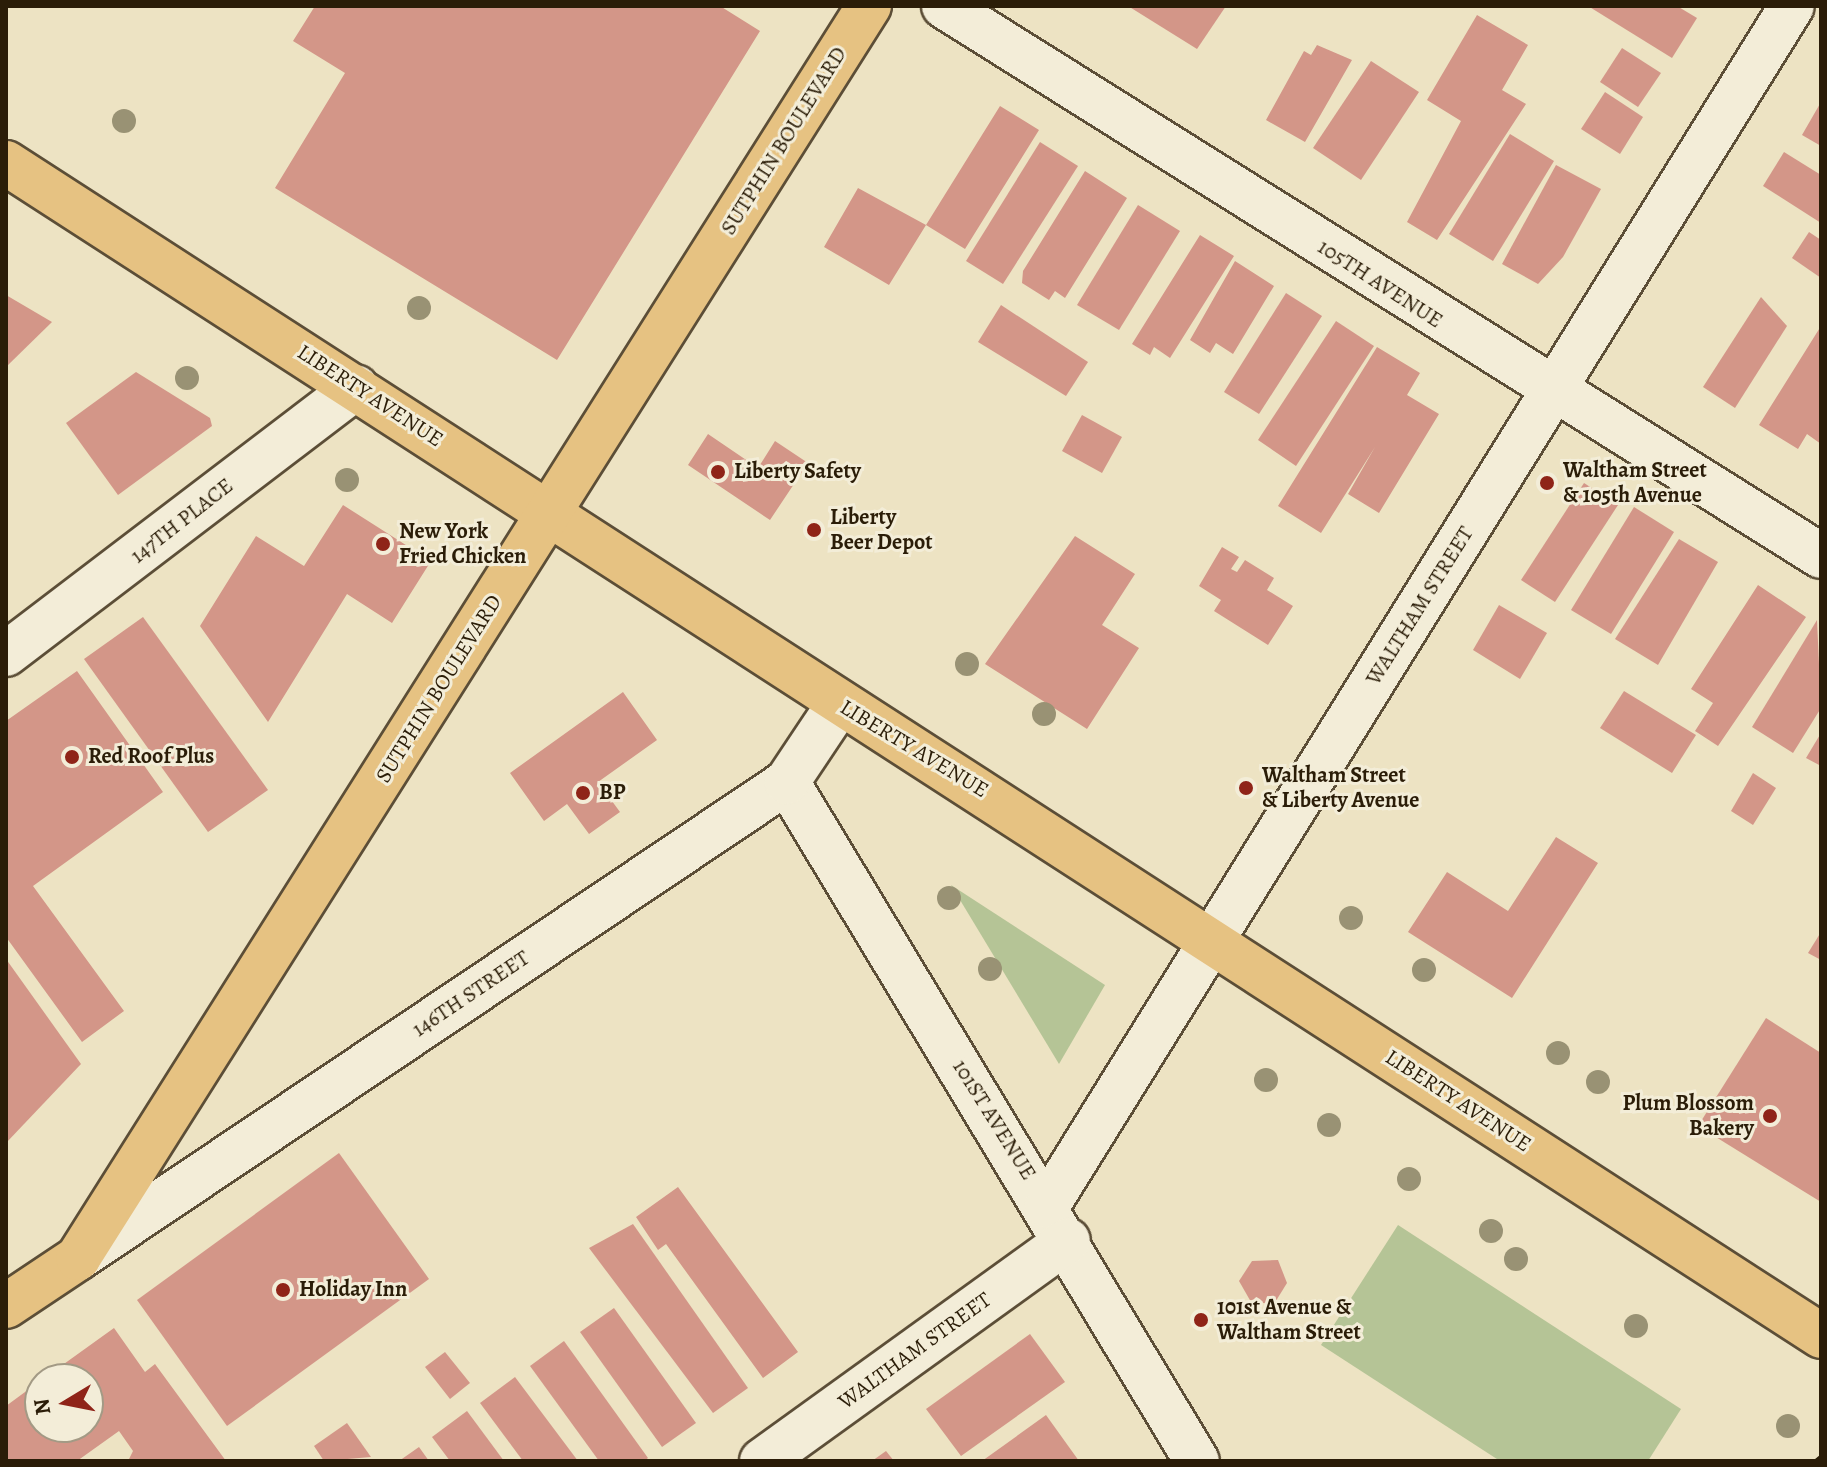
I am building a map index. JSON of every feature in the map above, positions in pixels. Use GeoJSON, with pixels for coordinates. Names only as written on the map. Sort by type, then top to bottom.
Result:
{"type":"FeatureCollection","features":[{"type":"Feature","properties":{"kind":"main road","name":"SUTPHIN BOULEVARD"},"geometry":{"type":"LineString","coordinates":[[6,1306],[78,1258],[869,6]]}},
{"type":"Feature","properties":{"kind":"main road","name":"LIBERTY AVENUE"},"geometry":{"type":"LineString","coordinates":[[6,163],[550,511],[839,704],[1212,939],[1821,1336]]}},
{"type":"Feature","properties":{"kind":"street","name":"105TH AVENUE"},"geometry":{"type":"LineString","coordinates":[[944,6],[1552,394],[1821,556]]}},
{"type":"Feature","properties":{"kind":"street","name":"WALTHAM STREET"},"geometry":{"type":"LineString","coordinates":[[762,1461],[1057,1223],[1212,939],[1792,6]]}},
{"type":"Feature","properties":{"kind":"street","name":"147TH PLACE"},"geometry":{"type":"LineString","coordinates":[[6,654],[356,387]]}},
{"type":"Feature","properties":{"kind":"street","name":"146TH STREET"},"geometry":{"type":"LineString","coordinates":[[78,1258],[787,782],[839,704]]}},
{"type":"Feature","properties":{"kind":"street","name":"101ST AVENUE"},"geometry":{"type":"LineString","coordinates":[[787,782],[1057,1223],[1197,1461]]}},
{"type":"Feature","properties":{"kind":"path"},"geometry":{"type":"LineString","coordinates":[[1816,1461],[1821,1457]]}},
{"type":"Feature","properties":{"kind":"green space"},"geometry":{"type":"Polygon","coordinates":[[[951,885],[1105,985],[1059,1064],[951,885]]]}},
{"type":"Feature","properties":{"kind":"green space"},"geometry":{"type":"Polygon","coordinates":[[[1398,1225],[1681,1409],[1648,1461],[1500,1461],[1321,1345],[1398,1225]]]}},
{"type":"Feature","properties":{"kind":"building"},"geometry":{"type":"Polygon","coordinates":[[[315,6],[720,6],[760,31],[557,360],[275,188],[345,73],[293,41],[315,6]]]}},
{"type":"Feature","properties":{"kind":"building"},"geometry":{"type":"Polygon","coordinates":[[[1128,6],[1226,6],[1197,49],[1128,6]]]}},
{"type":"Feature","properties":{"kind":"building"},"geometry":{"type":"Polygon","coordinates":[[[1588,6],[1677,6],[1697,18],[1672,58],[1588,6]]]}},
{"type":"Feature","properties":{"kind":"building"},"geometry":{"type":"Polygon","coordinates":[[[1477,15],[1528,45],[1502,90],[1526,104],[1437,240],[1407,222],[1461,121],[1427,100],[1477,15]]]}},
{"type":"Feature","properties":{"kind":"building"},"geometry":{"type":"Polygon","coordinates":[[[1317,45],[1352,60],[1305,142],[1266,120],[1304,51],[1311,55],[1317,45]]]}},
{"type":"Feature","properties":{"kind":"building"},"geometry":{"type":"Polygon","coordinates":[[[1622,48],[1661,73],[1638,107],[1600,82],[1622,48]]]}},
{"type":"Feature","properties":{"kind":"building"},"geometry":{"type":"Polygon","coordinates":[[[1371,61],[1419,92],[1361,180],[1313,148],[1371,61]]]}},
{"type":"Feature","properties":{"kind":"building"},"geometry":{"type":"Polygon","coordinates":[[[1605,92],[1643,117],[1620,154],[1581,129],[1605,92]]]}},
{"type":"Feature","properties":{"kind":"building"},"geometry":{"type":"Polygon","coordinates":[[[1821,102],[1821,146],[1802,135],[1821,102]]]}},
{"type":"Feature","properties":{"kind":"building"},"geometry":{"type":"Polygon","coordinates":[[[1000,106],[1039,130],[965,249],[926,225],[1000,106]]]}},
{"type":"Feature","properties":{"kind":"building"},"geometry":{"type":"Polygon","coordinates":[[[1510,134],[1554,161],[1493,261],[1449,234],[1510,134]]]}},
{"type":"Feature","properties":{"kind":"building"},"geometry":{"type":"Polygon","coordinates":[[[1040,142],[1078,166],[1003,284],[966,261],[1040,142]]]}},
{"type":"Feature","properties":{"kind":"building"},"geometry":{"type":"Polygon","coordinates":[[[1784,152],[1821,175],[1821,223],[1763,186],[1784,152]]]}},
{"type":"Feature","properties":{"kind":"building"},"geometry":{"type":"Polygon","coordinates":[[[1556,165],[1601,189],[1563,257],[1538,284],[1502,264],[1556,165]]]}},
{"type":"Feature","properties":{"kind":"building"},"geometry":{"type":"Polygon","coordinates":[[[1085,171],[1127,198],[1065,298],[1055,291],[1049,300],[1022,283],[1023,271],[1085,171]]]}},
{"type":"Feature","properties":{"kind":"building"},"geometry":{"type":"Polygon","coordinates":[[[858,188],[926,225],[889,285],[824,247],[858,188]]]}},
{"type":"Feature","properties":{"kind":"building"},"geometry":{"type":"Polygon","coordinates":[[[1138,205],[1180,231],[1119,330],[1077,305],[1138,205]]]}},
{"type":"Feature","properties":{"kind":"building"},"geometry":{"type":"Polygon","coordinates":[[[1809,232],[1821,240],[1821,278],[1792,258],[1809,232]]]}},
{"type":"Feature","properties":{"kind":"building"},"geometry":{"type":"Polygon","coordinates":[[[1200,235],[1234,256],[1170,358],[1154,347],[1150,355],[1132,344],[1200,235]]]}},
{"type":"Feature","properties":{"kind":"building"},"geometry":{"type":"Polygon","coordinates":[[[1235,261],[1274,286],[1233,354],[1216,343],[1210,353],[1190,340],[1235,261]]]}},
{"type":"Feature","properties":{"kind":"building"},"geometry":{"type":"Polygon","coordinates":[[[1286,293],[1322,316],[1259,414],[1224,392],[1286,293]]]}},
{"type":"Feature","properties":{"kind":"building"},"geometry":{"type":"Polygon","coordinates":[[[6,295],[52,322],[6,367],[6,295]]]}},
{"type":"Feature","properties":{"kind":"building"},"geometry":{"type":"Polygon","coordinates":[[[1761,297],[1787,326],[1735,408],[1703,387],[1761,297]]]}},
{"type":"Feature","properties":{"kind":"building"},"geometry":{"type":"Polygon","coordinates":[[[1001,305],[1088,362],[1066,396],[978,342],[1001,305]]]}},
{"type":"Feature","properties":{"kind":"building"},"geometry":{"type":"Polygon","coordinates":[[[1336,321],[1374,346],[1296,466],[1258,440],[1336,321]]]}},
{"type":"Feature","properties":{"kind":"building"},"geometry":{"type":"Polygon","coordinates":[[[1821,326],[1821,444],[1807,434],[1798,449],[1759,425],[1821,326]]]}},
{"type":"Feature","properties":{"kind":"building"},"geometry":{"type":"Polygon","coordinates":[[[1377,347],[1420,373],[1407,395],[1439,414],[1379,513],[1348,494],[1375,447],[1321,533],[1278,506],[1377,347]]]}},
{"type":"Feature","properties":{"kind":"building"},"geometry":{"type":"Polygon","coordinates":[[[136,372],[210,418],[212,426],[118,495],[66,423],[136,372]]]}},
{"type":"Feature","properties":{"kind":"building"},"geometry":{"type":"Polygon","coordinates":[[[1082,415],[1122,437],[1102,473],[1062,451],[1082,415]]]}},
{"type":"Feature","properties":{"kind":"building"},"geometry":{"type":"Polygon","coordinates":[[[708,434],[758,468],[775,441],[808,463],[770,520],[688,465],[708,434]]]}},
{"type":"Feature","properties":{"kind":"building"},"geometry":{"type":"Polygon","coordinates":[[[1584,483],[1618,505],[1555,602],[1521,580],[1584,483]]]}},
{"type":"Feature","properties":{"kind":"building"},"geometry":{"type":"Polygon","coordinates":[[[343,505],[431,561],[392,623],[347,594],[268,722],[200,626],[256,536],[304,566],[343,505]]]}},
{"type":"Feature","properties":{"kind":"building"},"geometry":{"type":"Polygon","coordinates":[[[1634,507],[1674,532],[1611,634],[1571,610],[1634,507]]]}},
{"type":"Feature","properties":{"kind":"building"},"geometry":{"type":"Polygon","coordinates":[[[1075,536],[1135,574],[1102,625],[1139,648],[1087,729],[985,664],[1075,536]]]}},
{"type":"Feature","properties":{"kind":"building"},"geometry":{"type":"Polygon","coordinates":[[[1679,539],[1718,562],[1658,665],[1615,639],[1679,539]]]}},
{"type":"Feature","properties":{"kind":"building"},"geometry":{"type":"Polygon","coordinates":[[[1222,547],[1239,557],[1231,569],[1237,572],[1245,560],[1274,578],[1267,590],[1293,606],[1268,645],[1214,611],[1221,600],[1199,586],[1222,547]]]}},
{"type":"Feature","properties":{"kind":"building"},"geometry":{"type":"Polygon","coordinates":[[[1758,585],[1806,617],[1718,746],[1695,731],[1713,703],[1691,689],[1758,585]]]}},
{"type":"Feature","properties":{"kind":"building"},"geometry":{"type":"Polygon","coordinates":[[[1499,605],[1547,633],[1520,679],[1473,650],[1499,605]]]}},
{"type":"Feature","properties":{"kind":"building"},"geometry":{"type":"Polygon","coordinates":[[[143,617],[268,790],[208,832],[84,659],[143,617]]]}},
{"type":"Feature","properties":{"kind":"building"},"geometry":{"type":"Polygon","coordinates":[[[1817,620],[1821,708],[1793,753],[1752,727],[1817,620]]]}},
{"type":"Feature","properties":{"kind":"building","name":"Red Roof Plus"},"geometry":{"type":"Polygon","coordinates":[[[77,671],[163,792],[33,886],[124,1011],[82,1042],[6,937],[6,721],[77,671]]]}},
{"type":"Feature","properties":{"kind":"building"},"geometry":{"type":"Polygon","coordinates":[[[1624,691],[1696,735],[1672,773],[1600,728],[1624,691]]]}},
{"type":"Feature","properties":{"kind":"building"},"geometry":{"type":"Polygon","coordinates":[[[623,692],[657,740],[598,782],[620,812],[589,834],[567,804],[544,821],[510,773],[623,692]]]}},
{"type":"Feature","properties":{"kind":"building"},"geometry":{"type":"Polygon","coordinates":[[[1821,733],[1821,766],[1806,758],[1821,733]]]}},
{"type":"Feature","properties":{"kind":"building"},"geometry":{"type":"Polygon","coordinates":[[[1753,773],[1776,788],[1753,825],[1731,811],[1753,773]]]}},
{"type":"Feature","properties":{"kind":"building"},"geometry":{"type":"Polygon","coordinates":[[[1556,837],[1598,863],[1512,998],[1408,932],[1447,872],[1508,911],[1556,837]]]}},
{"type":"Feature","properties":{"kind":"building"},"geometry":{"type":"Polygon","coordinates":[[[1821,932],[1821,960],[1808,953],[1821,932]]]}},
{"type":"Feature","properties":{"kind":"building"},"geometry":{"type":"Polygon","coordinates":[[[6,959],[81,1064],[6,1143],[6,959]]]}},
{"type":"Feature","properties":{"kind":"building"},"geometry":{"type":"Polygon","coordinates":[[[1766,1018],[1821,1053],[1821,1202],[1698,1126],[1766,1018]]]}},
{"type":"Feature","properties":{"kind":"building","name":"Holiday Inn"},"geometry":{"type":"Polygon","coordinates":[[[339,1153],[429,1279],[227,1426],[137,1300],[339,1153]]]}},
{"type":"Feature","properties":{"kind":"building"},"geometry":{"type":"Polygon","coordinates":[[[678,1187],[798,1352],[763,1378],[666,1244],[658,1250],[636,1217],[678,1187]]]}},
{"type":"Feature","properties":{"kind":"building"},"geometry":{"type":"Polygon","coordinates":[[[633,1224],[748,1388],[713,1413],[589,1248],[633,1224]]]}},
{"type":"Feature","properties":{"kind":"building"},"geometry":{"type":"Polygon","coordinates":[[[1278,1260],[1287,1283],[1274,1304],[1251,1302],[1239,1281],[1252,1261],[1278,1260]]]}},
{"type":"Feature","properties":{"kind":"building"},"geometry":{"type":"Polygon","coordinates":[[[614,1308],[696,1423],[662,1447],[580,1332],[614,1308]]]}},
{"type":"Feature","properties":{"kind":"building"},"geometry":{"type":"Polygon","coordinates":[[[114,1328],[145,1372],[155,1364],[226,1461],[128,1461],[133,1451],[119,1431],[104,1442],[104,1363],[65,1363],[114,1328]]]}},
{"type":"Feature","properties":{"kind":"building"},"geometry":{"type":"Polygon","coordinates":[[[1030,1334],[1065,1382],[961,1456],[926,1409],[1030,1334]]]}},
{"type":"Feature","properties":{"kind":"building"},"geometry":{"type":"Polygon","coordinates":[[[564,1341],[648,1458],[644,1461],[599,1461],[530,1366],[564,1341]]]}},
{"type":"Feature","properties":{"kind":"building"},"geometry":{"type":"Polygon","coordinates":[[[445,1352],[470,1383],[450,1399],[425,1367],[445,1352]]]}},
{"type":"Feature","properties":{"kind":"building"},"geometry":{"type":"Polygon","coordinates":[[[515,1377],[578,1461],[523,1461],[480,1403],[515,1377]]]}},
{"type":"Feature","properties":{"kind":"building"},"geometry":{"type":"Polygon","coordinates":[[[24,1393],[24,1443],[102,1443],[77,1461],[6,1461],[6,1406],[24,1393]]]}},
{"type":"Feature","properties":{"kind":"building"},"geometry":{"type":"Polygon","coordinates":[[[467,1411],[504,1461],[450,1461],[432,1437],[467,1411]]]}},
{"type":"Feature","properties":{"kind":"building"},"geometry":{"type":"Polygon","coordinates":[[[1046,1415],[1079,1461],[982,1461],[1046,1415]]]}},
{"type":"Feature","properties":{"kind":"building"},"geometry":{"type":"Polygon","coordinates":[[[347,1423],[371,1457],[324,1461],[314,1446],[347,1423]]]}},
{"type":"Feature","properties":{"kind":"building"},"geometry":{"type":"Polygon","coordinates":[[[419,1447],[429,1461],[399,1461],[419,1447]]]}},
{"type":"Feature","properties":{"kind":"building"},"geometry":{"type":"Polygon","coordinates":[[[886,1451],[894,1461],[872,1461],[886,1451]]]}},
{"type":"Feature","properties":{"kind":"place","name":"Liberty Safety"},"geometry":{"type":"Point","coordinates":[718,472]}},
{"type":"Feature","properties":{"kind":"place","name":"Waltham Street & 105th Avenue"},"geometry":{"type":"Point","coordinates":[1547,483]}},
{"type":"Feature","properties":{"kind":"place","name":"Liberty Beer Depot"},"geometry":{"type":"Point","coordinates":[814,530]}},
{"type":"Feature","properties":{"kind":"place","name":"New York Fried Chicken"},"geometry":{"type":"Point","coordinates":[383,544]}},
{"type":"Feature","properties":{"kind":"place","name":"Red Roof Plus"},"geometry":{"type":"Point","coordinates":[72,757]}},
{"type":"Feature","properties":{"kind":"place","name":"Waltham Street & Liberty Avenue"},"geometry":{"type":"Point","coordinates":[1246,788]}},
{"type":"Feature","properties":{"kind":"place","name":"BP"},"geometry":{"type":"Point","coordinates":[583,793]}},
{"type":"Feature","properties":{"kind":"place","name":"Plum Blossom Bakery"},"geometry":{"type":"Point","coordinates":[1770,1116]}},
{"type":"Feature","properties":{"kind":"place","name":"Holiday Inn"},"geometry":{"type":"Point","coordinates":[283,1290]}},
{"type":"Feature","properties":{"kind":"place","name":"101st Avenue & Waltham Street"},"geometry":{"type":"Point","coordinates":[1201,1320]}}]}
